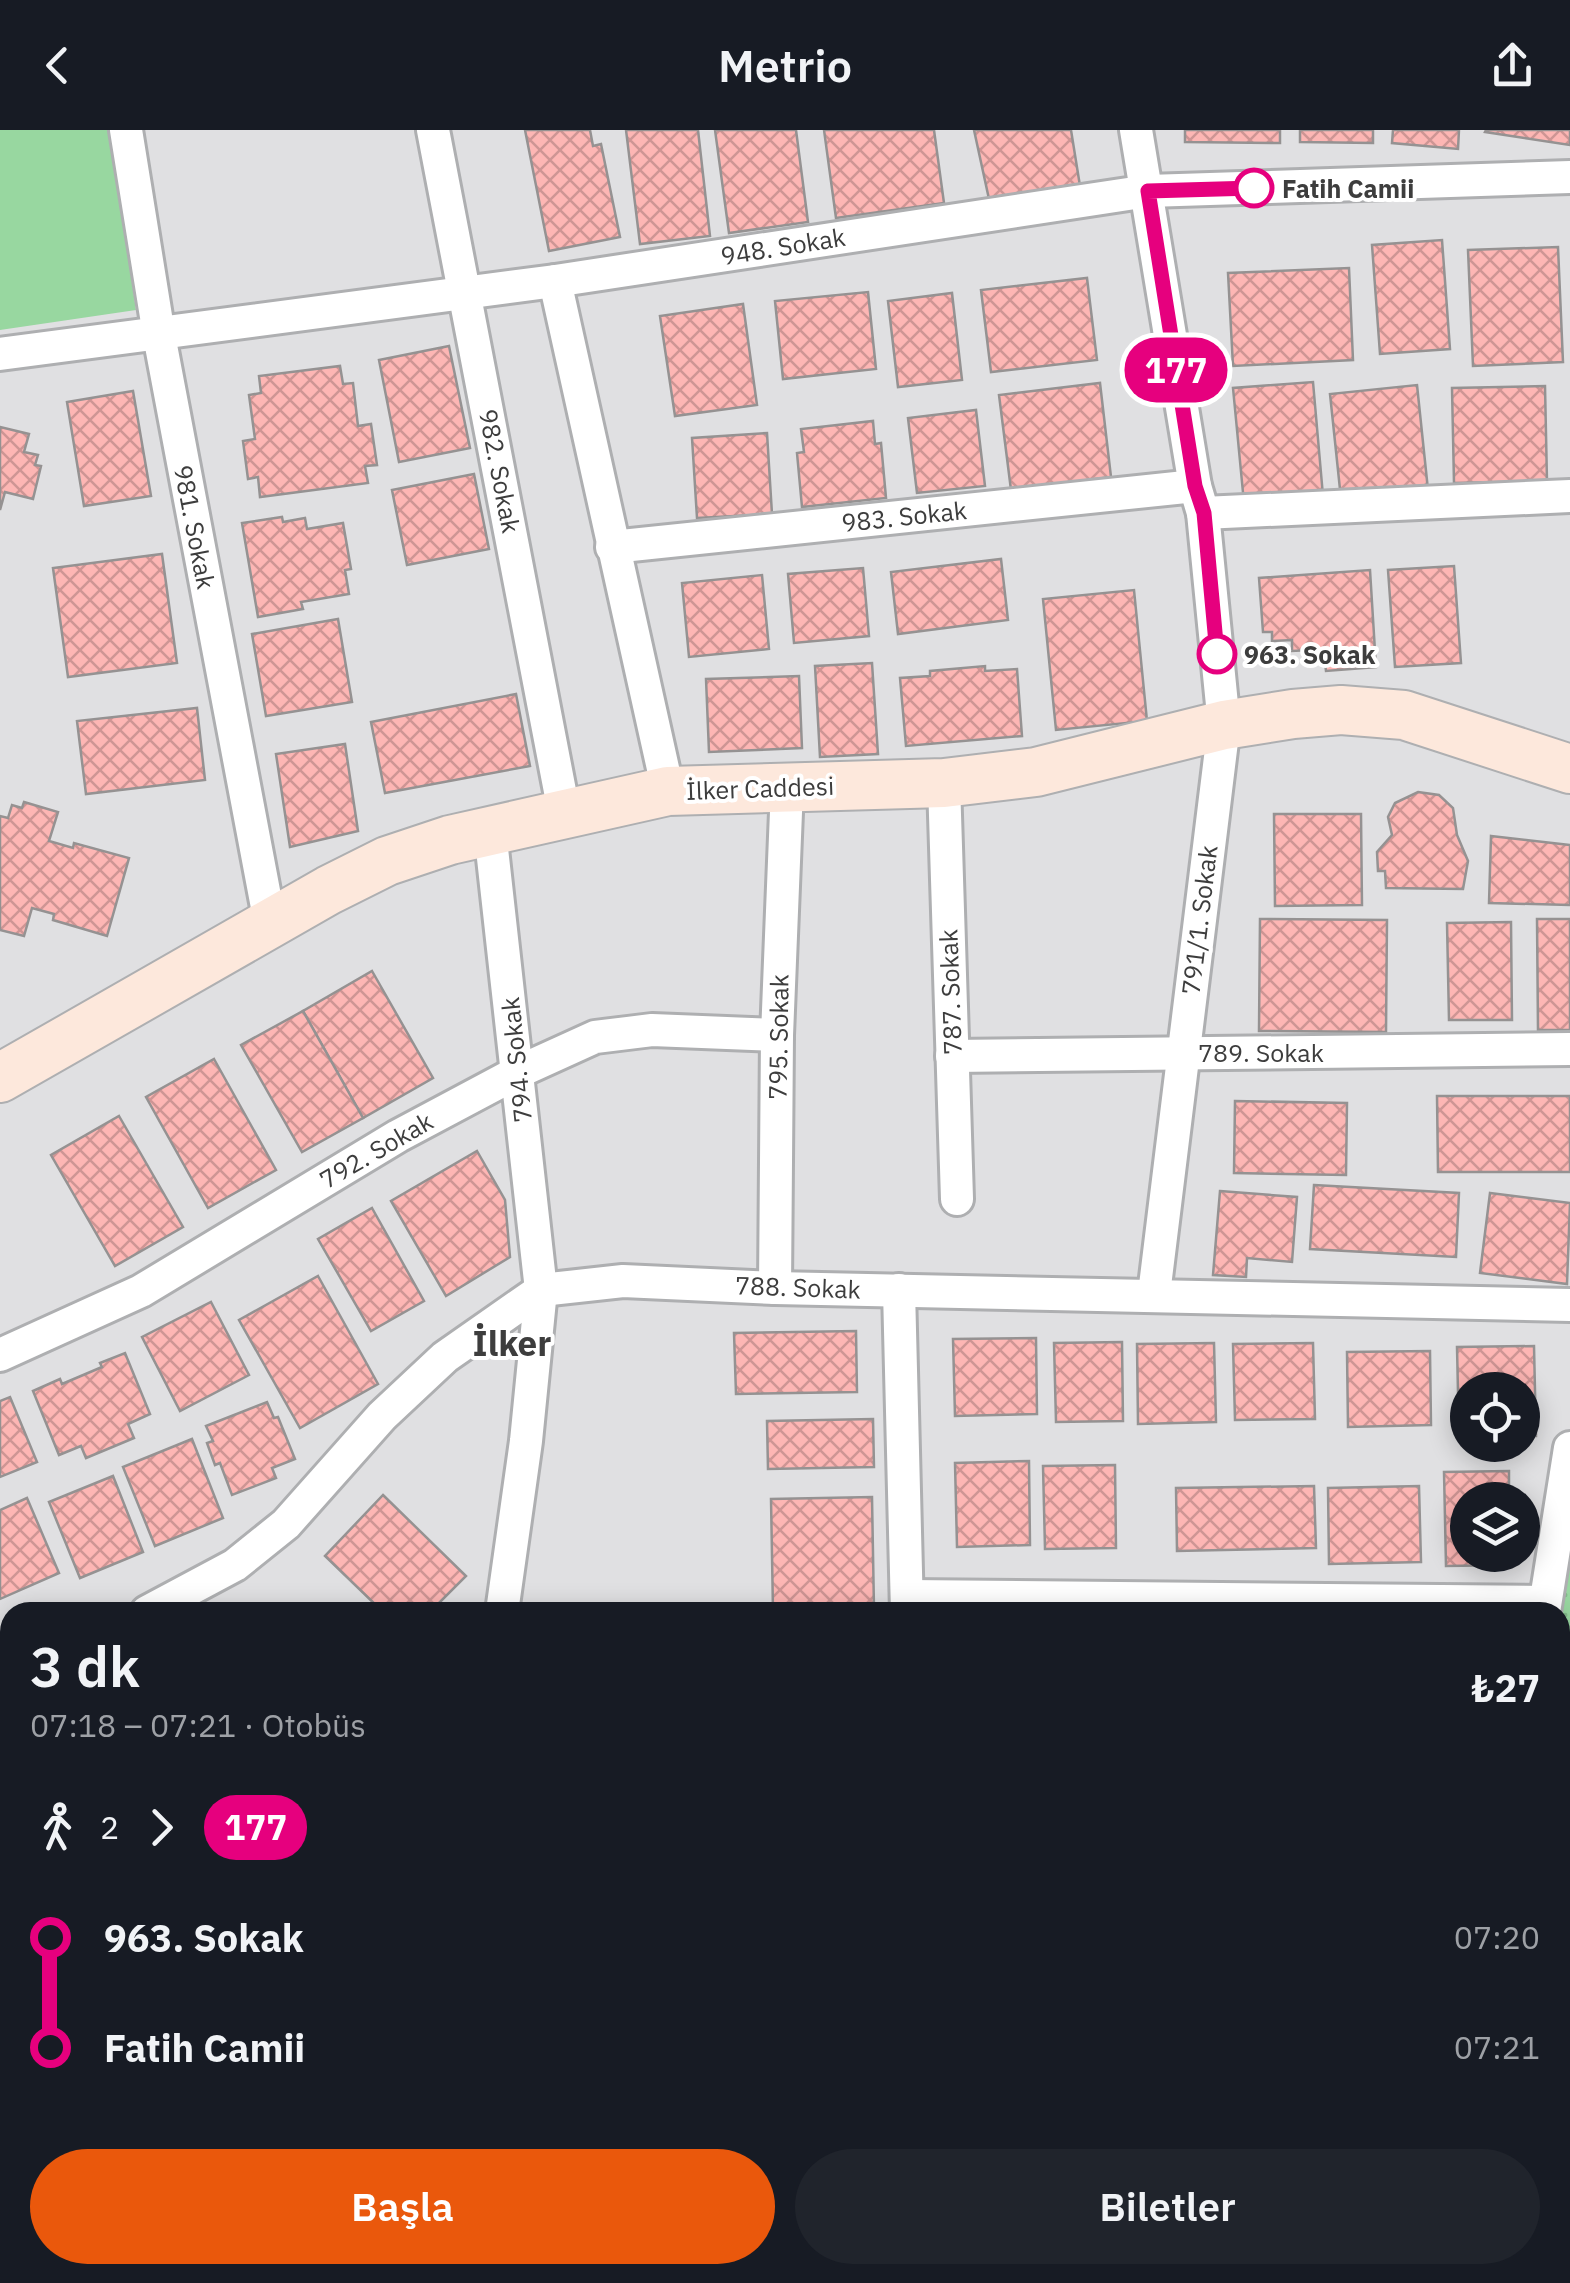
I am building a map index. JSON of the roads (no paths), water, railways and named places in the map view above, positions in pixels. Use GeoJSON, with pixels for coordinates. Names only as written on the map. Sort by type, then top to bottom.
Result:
{"type":"FeatureCollection","features":[{"type":"Feature","properties":{"kind":"main road","name":"İlker Caddesi"},"geometry":{"type":"LineString","coordinates":[[0,1078],[270,923],[387,862],[564,812],[668,792],[944,784],[1036,772],[1224,725],[1341,710],[1404,715],[1570,768]]}},
{"type":"Feature","properties":{"kind":"street","name":"981. Sokak"},"geometry":{"type":"LineString","coordinates":[[126,130],[159,335],[270,923]]}},
{"type":"Feature","properties":{"kind":"street","name":"982. Sokak"},"geometry":{"type":"LineString","coordinates":[[434,130],[564,812]]}},
{"type":"Feature","properties":{"kind":"street"},"geometry":{"type":"LineString","coordinates":[[1136,130],[1199,499],[1224,725]]}},
{"type":"Feature","properties":{"kind":"street","name":"948. Sokak"},"geometry":{"type":"LineString","coordinates":[[0,354],[555,281],[1148,191],[1570,178]]}},
{"type":"Feature","properties":{"kind":"street"},"geometry":{"type":"LineString","coordinates":[[555,281],[668,792]]}},
{"type":"Feature","properties":{"kind":"street","name":"983. Sokak"},"geometry":{"type":"LineString","coordinates":[[612,547],[1199,499],[1570,496]]}},
{"type":"Feature","properties":{"kind":"street","name":"791/1. Sokak"},"geometry":{"type":"LineString","coordinates":[[1154,1294],[1224,725]]}},
{"type":"Feature","properties":{"kind":"street","name":"787. Sokak"},"geometry":{"type":"LineString","coordinates":[[944,784],[957,1200]]}},
{"type":"Feature","properties":{"kind":"street","name":"795. Sokak"},"geometry":{"type":"LineString","coordinates":[[775,1288],[777,1035],[787,787]]}},
{"type":"Feature","properties":{"kind":"street","name":"794. Sokak"},"geometry":{"type":"LineString","coordinates":[[490,830],[541,1290],[526,1441],[503,1602]]}},
{"type":"Feature","properties":{"kind":"street","name":"792. Sokak"},"geometry":{"type":"LineString","coordinates":[[0,1355],[141,1291],[304,1191],[518,1072],[595,1037],[652,1030],[777,1035]]}},
{"type":"Feature","properties":{"kind":"street","name":"789. Sokak"},"geometry":{"type":"LineString","coordinates":[[952,1056],[1570,1050]]}},
{"type":"Feature","properties":{"kind":"street","name":"788. Sokak"},"geometry":{"type":"LineString","coordinates":[[165,1602],[235,1565],[286,1524],[382,1416],[445,1357],[541,1290],[623,1280],[775,1288],[1570,1305]]}},
{"type":"Feature","properties":{"kind":"street"},"geometry":{"type":"LineString","coordinates":[[899,1290],[907,1602]]}},
{"type":"Feature","properties":{"kind":"street"},"geometry":{"type":"LineString","coordinates":[[1546,1602],[1570,1448]]}},
{"type":"Feature","properties":{"kind":"place","name":"Fatih Camii"},"geometry":{"type":"Point","coordinates":[1254,188]}},
{"type":"Feature","properties":{"kind":"place","name":"963. Sokak"},"geometry":{"type":"Point","coordinates":[1217,654]}},
{"type":"Feature","properties":{"kind":"district","name":"İlker"},"geometry":{"type":"Point","coordinates":[512,1343]}}]}
